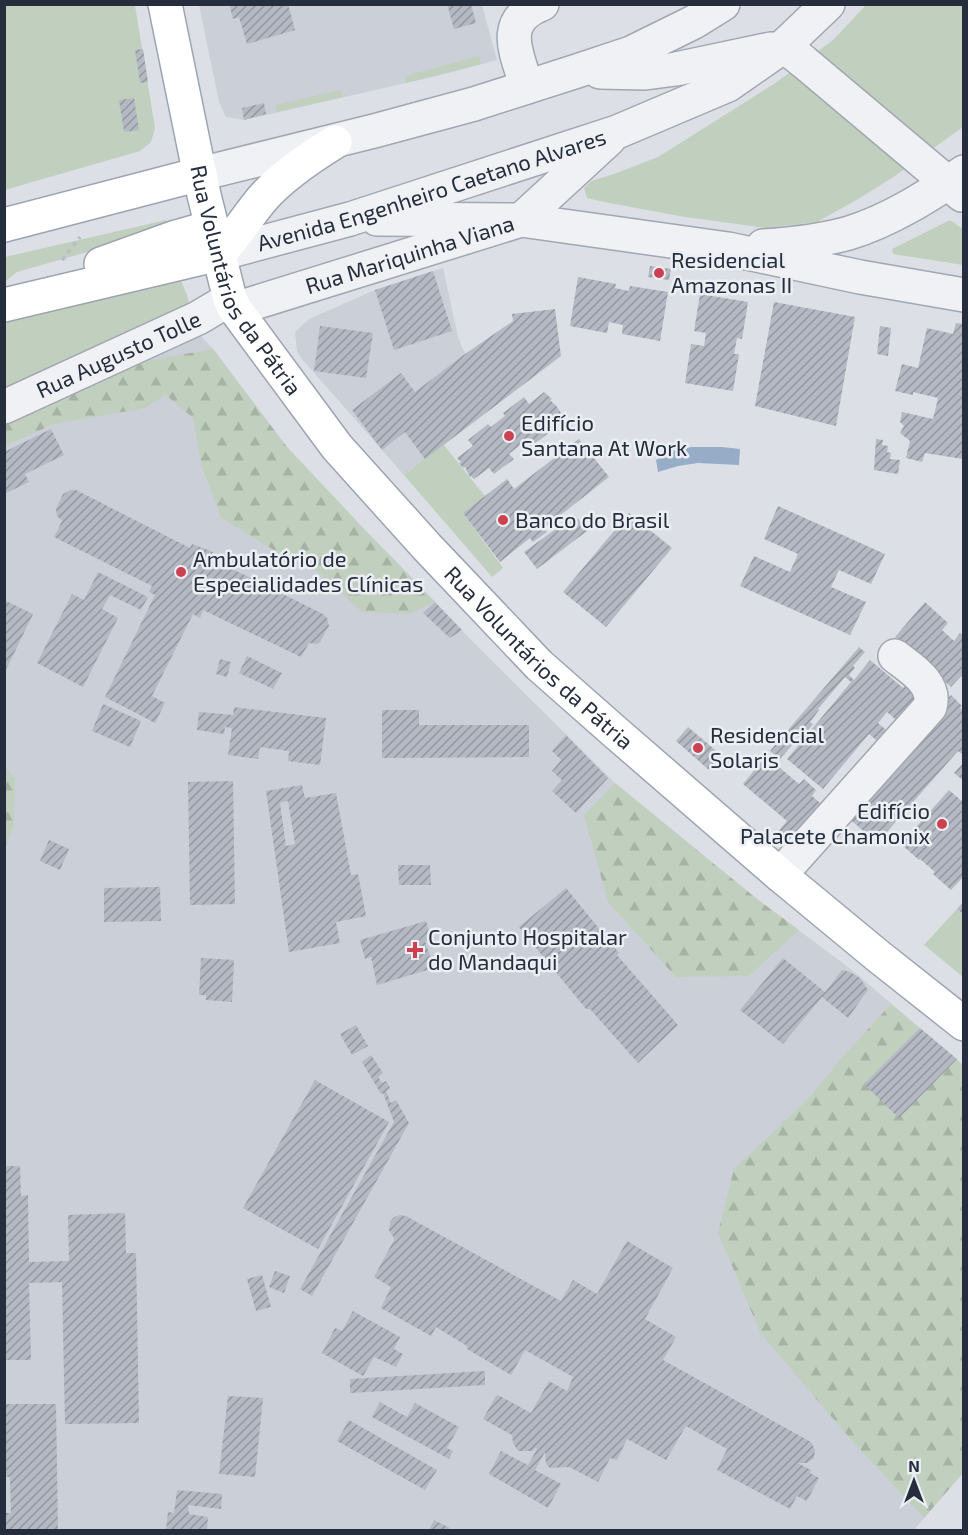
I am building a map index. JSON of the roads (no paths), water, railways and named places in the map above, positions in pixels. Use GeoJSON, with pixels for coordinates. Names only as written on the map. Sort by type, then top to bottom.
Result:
{"type":"FeatureCollection","features":[{"type":"Feature","properties":{"kind":"main road","name":"Rua Voluntários da Pátria"},"geometry":{"type":"LineString","coordinates":[[165,4],[215,241],[233,304],[337,447],[539,665],[780,875],[963,1024]]}},
{"type":"Feature","properties":{"kind":"main road"},"geometry":{"type":"LineString","coordinates":[[18,302],[103,264],[176,237],[215,241],[233,239],[263,199],[279,183],[297,167],[335,142]]}},
{"type":"Feature","properties":{"kind":"main road"},"geometry":{"type":"LineString","coordinates":[[4,225],[200,174]]}},
{"type":"Feature","properties":{"kind":"street"},"geometry":{"type":"LineString","coordinates":[[527,87],[514,45],[514,31],[520,17],[530,9],[542,4]]}},
{"type":"Feature","properties":{"kind":"street"},"geometry":{"type":"LineString","coordinates":[[200,174],[335,142],[474,104],[577,71],[631,53],[694,22],[723,4]]}},
{"type":"Feature","properties":{"kind":"street","name":"Avenida Engenheiro Caetano Alvares"},"geometry":{"type":"LineString","coordinates":[[215,241],[350,219],[617,132],[728,85],[784,46],[828,4]]}},
{"type":"Feature","properties":{"kind":"street"},"geometry":{"type":"LineString","coordinates":[[577,71],[645,73],[676,69],[784,46],[958,184]]}},
{"type":"Feature","properties":{"kind":"street"},"geometry":{"type":"LineString","coordinates":[[350,219],[521,220],[617,132]]}},
{"type":"Feature","properties":{"kind":"street","name":"Rua Mariquinha Viana"},"geometry":{"type":"LineString","coordinates":[[728,249],[798,243],[850,232],[900,212],[958,184]]}},
{"type":"Feature","properties":{"kind":"street","name":"Rua Mariquinha Viana"},"geometry":{"type":"LineString","coordinates":[[233,304],[521,220],[728,249],[860,277],[963,295]]}},
{"type":"Feature","properties":{"kind":"street","name":"Rua Augusto Tolle"},"geometry":{"type":"LineString","coordinates":[[4,407],[233,304]]}},
{"type":"Feature","properties":{"kind":"street"},"geometry":{"type":"LineString","coordinates":[[780,875],[930,707],[927,684],[895,656]]}},
{"type":"Feature","properties":{"kind":"water"},"geometry":{"type":"Polygon","coordinates":[[[692,447],[740,449],[739,465],[698,463],[658,472],[656,460],[672,451],[692,447]]]}},
{"type":"Feature","properties":{"kind":"place","name":"Residencial Amazonas II"},"geometry":{"type":"Point","coordinates":[659,273]}},
{"type":"Feature","properties":{"kind":"place","name":"Edifício Santana At Work"},"geometry":{"type":"Point","coordinates":[509,436]}},
{"type":"Feature","properties":{"kind":"place","name":"Banco do Brasil"},"geometry":{"type":"Point","coordinates":[503,520]}},
{"type":"Feature","properties":{"kind":"place","name":"Ambulatório de Especialidades Clínicas"},"geometry":{"type":"Point","coordinates":[181,572]}},
{"type":"Feature","properties":{"kind":"place","name":"Residencial Solaris"},"geometry":{"type":"Point","coordinates":[698,748]}},
{"type":"Feature","properties":{"kind":"place","name":"Edifício Palacete Chamonix"},"geometry":{"type":"Point","coordinates":[942,824]}},
{"type":"Feature","properties":{"kind":"place","name":"Conjunto Hospitalar do Mandaqui"},"geometry":{"type":"Point","coordinates":[415,950]}}]}
